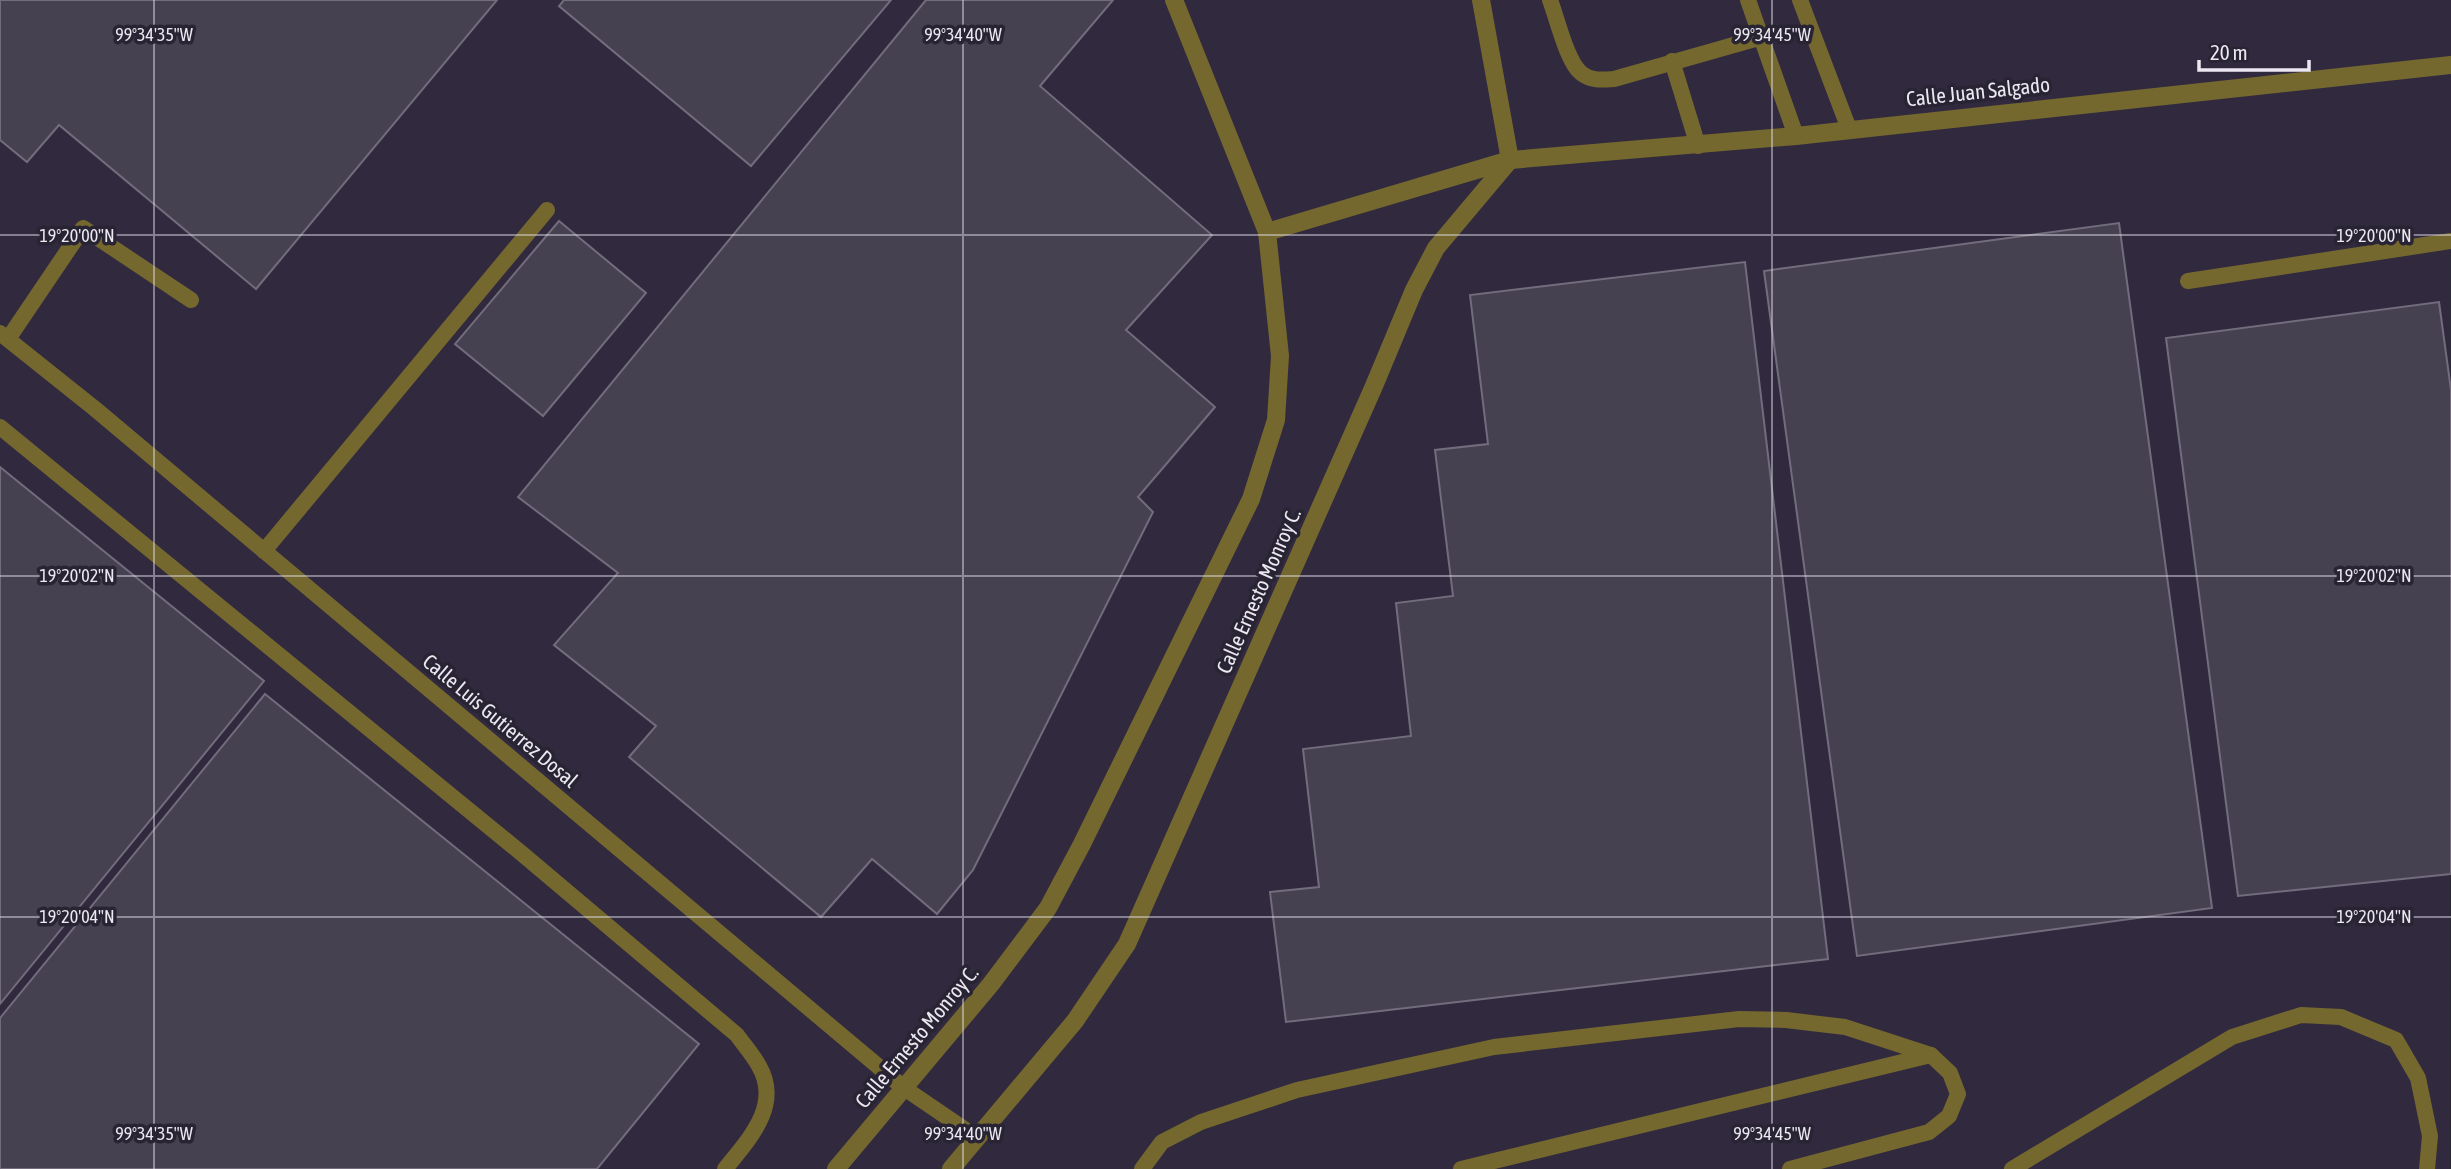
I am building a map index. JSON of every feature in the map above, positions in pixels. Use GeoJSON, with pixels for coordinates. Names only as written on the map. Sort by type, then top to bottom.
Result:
{"type":"FeatureCollection","features":[{"type":"Feature","properties":{"kind":"street","name":"Calle Ernesto Monroy C."},"geometry":{"type":"LineString","coordinates":[[836,1169],[991,984],[1048,908],[1251,499],[1276,420],[1280,356],[1267,232],[1174,0]]}},
{"type":"Feature","properties":{"kind":"street"},"geometry":{"type":"LineString","coordinates":[[1481,0],[1510,160]]}},
{"type":"Feature","properties":{"kind":"street","name":"Calle Juan Salgado"},"geometry":{"type":"LineString","coordinates":[[1267,232],[1510,160],[1698,146],[2451,65]]}},
{"type":"Feature","properties":{"kind":"street","name":"Calle Ernesto Monroy C."},"geometry":{"type":"LineString","coordinates":[[951,1169],[1076,1020],[1127,944],[1414,290],[1436,248],[1510,160]]}},
{"type":"Feature","properties":{"kind":"lane"},"geometry":{"type":"LineString","coordinates":[[1550,0],[1572,61],[1581,73],[1598,81],[1614,79],[1762,37]]}},
{"type":"Feature","properties":{"kind":"lane"},"geometry":{"type":"LineString","coordinates":[[1748,0],[1796,136]]}},
{"type":"Feature","properties":{"kind":"lane"},"geometry":{"type":"LineString","coordinates":[[1800,0],[1849,129]]}},
{"type":"Feature","properties":{"kind":"lane"},"geometry":{"type":"LineString","coordinates":[[1672,61],[1698,146]]}},
{"type":"Feature","properties":{"kind":"lane"},"geometry":{"type":"LineString","coordinates":[[264,551],[547,210]]}},
{"type":"Feature","properties":{"kind":"lane"},"geometry":{"type":"LineString","coordinates":[[4,336],[83,228],[191,300]]}},
{"type":"Feature","properties":{"kind":"lane"},"geometry":{"type":"LineString","coordinates":[[2188,281],[2451,241]]}},
{"type":"Feature","properties":{"kind":"lane","name":"Calle Luis Gutierrez Dosal"},"geometry":{"type":"LineString","coordinates":[[4,336],[94,408],[904,1088],[976,1137]]}},
{"type":"Feature","properties":{"kind":"lane"},"geometry":{"type":"LineString","coordinates":[[0,427],[520,852],[737,1035],[761,1069],[768,1101],[755,1132],[724,1169]]}},
{"type":"Feature","properties":{"kind":"lane"},"geometry":{"type":"LineString","coordinates":[[2012,1169],[2232,1037],[2301,1015],[2342,1017],[2396,1040],[2418,1077],[2430,1136],[2427,1169]]}},
{"type":"Feature","properties":{"kind":"lane"},"geometry":{"type":"LineString","coordinates":[[1142,1169],[1162,1142],[1201,1122],[1297,1090],[1494,1047],[1739,1019],[1787,1020],[1845,1027],[1931,1055],[1950,1073],[1958,1094],[1949,1116],[1929,1132],[1790,1169]]}},
{"type":"Feature","properties":{"kind":"lane"},"geometry":{"type":"LineString","coordinates":[[1461,1169],[1931,1055]]}},
{"type":"Feature","properties":{"kind":"shaded area"},"geometry":{"type":"Polygon","coordinates":[[[0,0],[2451,0],[2450,1169],[0,1169],[0,0]]]}},
{"type":"Feature","properties":{"kind":"building"},"geometry":{"type":"Polygon","coordinates":[[[0,0],[497,0],[256,289],[59,125],[27,162],[0,140],[0,0]]]}},
{"type":"Feature","properties":{"kind":"building"},"geometry":{"type":"Polygon","coordinates":[[[564,0],[891,0],[751,166],[559,6],[564,0]]]}},
{"type":"Feature","properties":{"kind":"building"},"geometry":{"type":"Polygon","coordinates":[[[926,0],[1113,0],[1040,86],[1212,235],[1126,330],[1215,407],[1138,497],[1153,512],[973,870],[937,914],[872,859],[821,917],[629,757],[656,726],[554,645],[618,573],[518,497],[926,0]]]}},
{"type":"Feature","properties":{"kind":"building"},"geometry":{"type":"Polygon","coordinates":[[[559,221],[646,293],[543,416],[455,344],[559,221]]]}},
{"type":"Feature","properties":{"kind":"building"},"geometry":{"type":"Polygon","coordinates":[[[2119,223],[2212,908],[1857,956],[1764,271],[2119,223]]]}},
{"type":"Feature","properties":{"kind":"building"},"geometry":{"type":"Polygon","coordinates":[[[1745,262],[1828,959],[1286,1022],[1270,892],[1319,887],[1303,749],[1411,736],[1396,603],[1453,596],[1435,450],[1488,444],[1470,295],[1745,262]]]}},
{"type":"Feature","properties":{"kind":"building"},"geometry":{"type":"Polygon","coordinates":[[[2439,302],[2451,390],[2451,874],[2238,896],[2166,338],[2439,302]]]}},
{"type":"Feature","properties":{"kind":"building"},"geometry":{"type":"Polygon","coordinates":[[[0,467],[264,681],[0,1004],[0,467]]]}},
{"type":"Feature","properties":{"kind":"building"},"geometry":{"type":"Polygon","coordinates":[[[265,694],[699,1044],[597,1169],[0,1169],[0,1018],[265,694]]]}}]}
